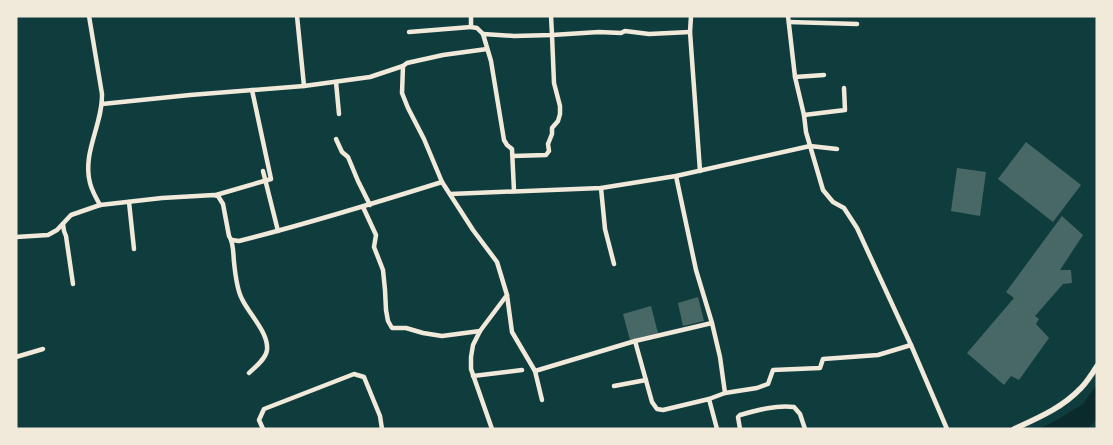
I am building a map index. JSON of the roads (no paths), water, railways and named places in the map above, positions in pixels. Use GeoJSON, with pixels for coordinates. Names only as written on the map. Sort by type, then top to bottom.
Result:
{"type":"FeatureCollection","features":[{"type":"Feature","properties":{"kind":"street"},"geometry":{"type":"LineString","coordinates":[[89,16],[102,104],[88,166],[90,182],[100,205]]}},
{"type":"Feature","properties":{"kind":"street"},"geometry":{"type":"LineString","coordinates":[[297,16],[304,86]]}},
{"type":"Feature","properties":{"kind":"street"},"geometry":{"type":"LineString","coordinates":[[471,16],[471,27]]}},
{"type":"Feature","properties":{"kind":"street"},"geometry":{"type":"LineString","coordinates":[[513,156],[546,155],[549,151],[548,144],[552,128],[560,114],[560,106],[554,83],[551,16]]}},
{"type":"Feature","properties":{"kind":"street"},"geometry":{"type":"LineString","coordinates":[[691,16],[690,32],[700,171]]}},
{"type":"Feature","properties":{"kind":"street"},"geometry":{"type":"LineString","coordinates":[[858,24],[789,19],[795,77],[806,132],[823,190],[833,202],[844,208],[857,228],[947,429]]}},
{"type":"Feature","properties":{"kind":"street"},"geometry":{"type":"LineString","coordinates":[[409,32],[471,27],[477,28],[483,34],[494,77],[504,140],[512,149],[514,191]]}},
{"type":"Feature","properties":{"kind":"street"},"geometry":{"type":"LineString","coordinates":[[483,34],[514,36],[599,32],[649,34],[690,32]]}},
{"type":"Feature","properties":{"kind":"street"},"geometry":{"type":"LineString","coordinates":[[102,104],[336,82],[370,77],[407,63],[443,55],[487,49]]}},
{"type":"Feature","properties":{"kind":"street"},"geometry":{"type":"LineString","coordinates":[[403,66],[402,93],[408,108],[424,139],[442,182],[473,230],[497,262],[507,295],[512,332],[535,371],[542,400]]}},
{"type":"Feature","properties":{"kind":"street"},"geometry":{"type":"LineString","coordinates":[[795,77],[824,75]]}},
{"type":"Feature","properties":{"kind":"street"},"geometry":{"type":"LineString","coordinates":[[336,82],[339,114]]}},
{"type":"Feature","properties":{"kind":"street"},"geometry":{"type":"LineString","coordinates":[[804,115],[844,110],[844,88]]}},
{"type":"Feature","properties":{"kind":"street"},"geometry":{"type":"LineString","coordinates":[[16,237],[48,235],[53,233],[71,215],[100,205],[162,198],[216,195],[271,179],[252,90]]}},
{"type":"Feature","properties":{"kind":"street"},"geometry":{"type":"LineString","coordinates":[[336,140],[342,152],[348,157],[370,205]]}},
{"type":"Feature","properties":{"kind":"street"},"geometry":{"type":"LineString","coordinates":[[450,194],[601,188],[676,176],[810,146],[836,149]]}},
{"type":"Feature","properties":{"kind":"street"},"geometry":{"type":"LineString","coordinates":[[263,172],[278,231]]}},
{"type":"Feature","properties":{"kind":"street"},"geometry":{"type":"LineString","coordinates":[[676,176],[696,270],[720,356],[725,393]]}},
{"type":"Feature","properties":{"kind":"street"},"geometry":{"type":"LineString","coordinates":[[232,240],[239,241],[278,231],[442,182]]}},
{"type":"Feature","properties":{"kind":"street"},"geometry":{"type":"LineString","coordinates":[[601,188],[605,229],[614,264]]}},
{"type":"Feature","properties":{"kind":"street"},"geometry":{"type":"LineString","coordinates":[[216,195],[223,204],[229,236],[232,240],[240,296],[268,343],[267,352],[249,374]]}},
{"type":"Feature","properties":{"kind":"street"},"geometry":{"type":"LineString","coordinates":[[129,202],[134,249]]}},
{"type":"Feature","properties":{"kind":"street"},"geometry":{"type":"LineString","coordinates":[[363,207],[376,235],[374,247],[383,270],[386,310],[388,321],[392,328],[406,328],[442,336],[480,332]]}},
{"type":"Feature","properties":{"kind":"street"},"geometry":{"type":"LineString","coordinates":[[63,224],[73,284]]}},
{"type":"Feature","properties":{"kind":"street"},"geometry":{"type":"LineString","coordinates":[[492,429],[473,376],[471,357],[473,345],[480,332],[507,295]]}},
{"type":"Feature","properties":{"kind":"street"},"geometry":{"type":"LineString","coordinates":[[535,371],[635,341],[712,323]]}},
{"type":"Feature","properties":{"kind":"street"},"geometry":{"type":"LineString","coordinates":[[635,341],[652,402],[663,410],[709,399],[725,393],[757,388],[768,384],[773,370],[820,368],[823,359],[878,355],[911,345]]}},
{"type":"Feature","properties":{"kind":"street"},"geometry":{"type":"LineString","coordinates":[[16,357],[43,349]]}},
{"type":"Feature","properties":{"kind":"street"},"geometry":{"type":"LineString","coordinates":[[1014,429],[1045,415],[1066,402],[1081,388],[1097,366]]}},
{"type":"Feature","properties":{"kind":"street"},"geometry":{"type":"LineString","coordinates":[[473,376],[522,370]]}},
{"type":"Feature","properties":{"kind":"street"},"geometry":{"type":"LineString","coordinates":[[262,429],[259,420],[264,409],[354,374],[364,377],[380,416],[382,429]]}},
{"type":"Feature","properties":{"kind":"street"},"geometry":{"type":"LineString","coordinates":[[614,386],[646,380]]}},
{"type":"Feature","properties":{"kind":"street"},"geometry":{"type":"LineString","coordinates":[[709,399],[717,429]]}},
{"type":"Feature","properties":{"kind":"street"},"geometry":{"type":"LineString","coordinates":[[740,429],[738,419],[740,415],[772,407],[786,406],[794,407],[798,410],[805,429]]}},
{"type":"Feature","properties":{"kind":"water"},"geometry":{"type":"Polygon","coordinates":[[[1097,384],[1097,419],[1087,429],[1039,429],[1083,404],[1097,384]]]}}]}
